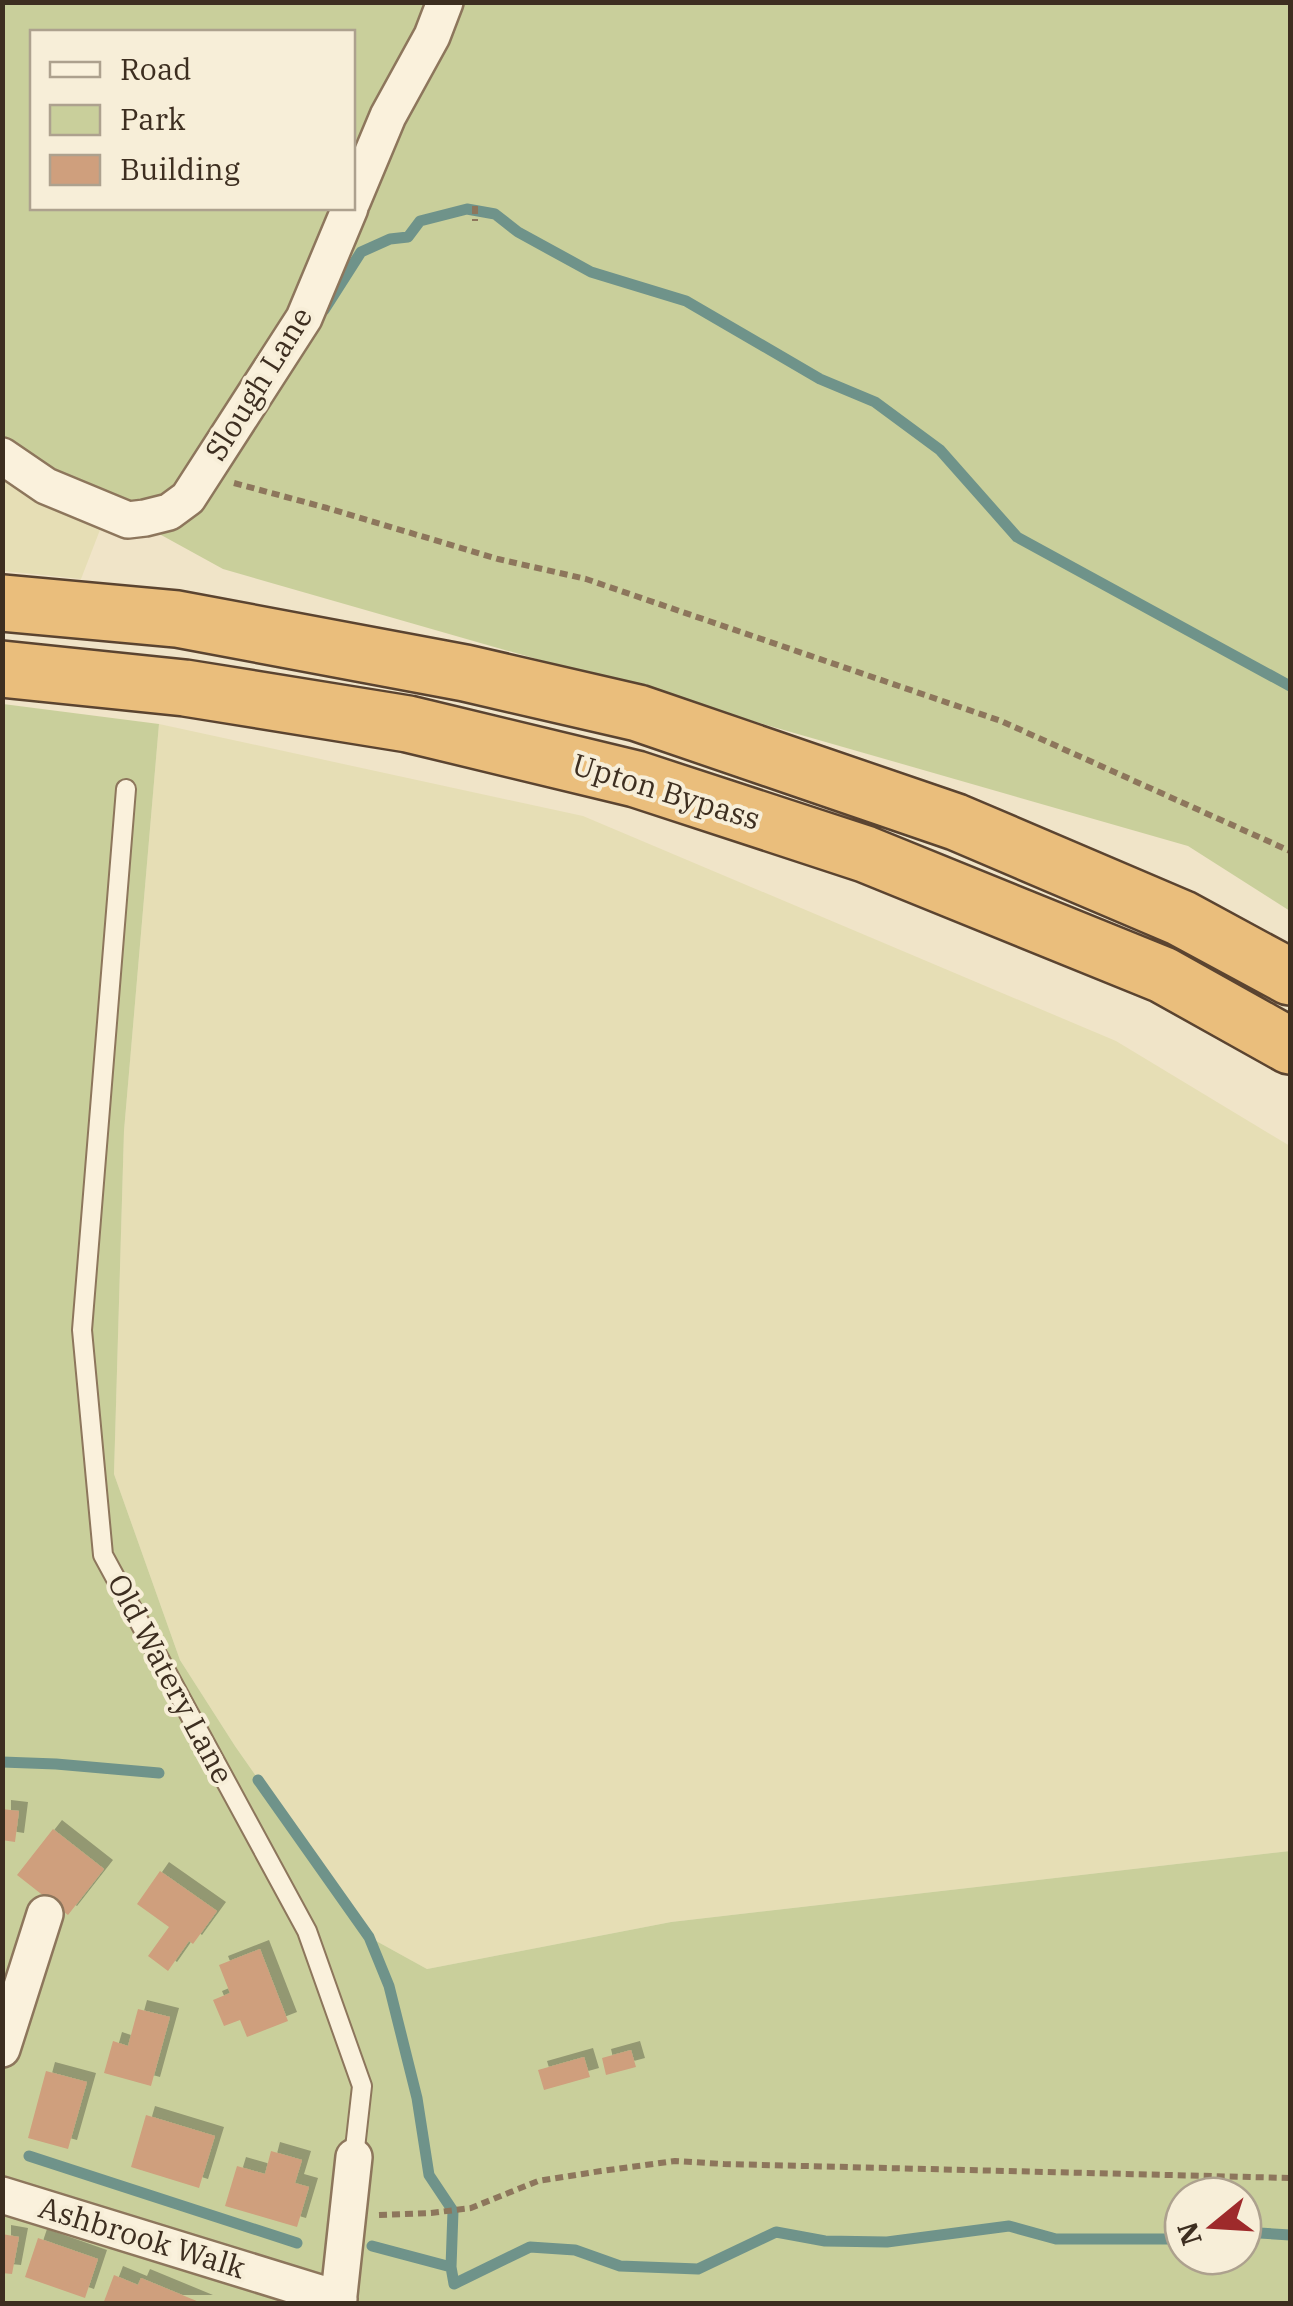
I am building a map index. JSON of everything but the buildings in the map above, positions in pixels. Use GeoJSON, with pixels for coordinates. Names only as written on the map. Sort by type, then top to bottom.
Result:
{"type":"FeatureCollection","features":[{"type":"Feature","properties":{"kind":"highway","name":"Upton Bypass"},"geometry":{"type":"LineString","coordinates":[[2,603],[178,620],[466,673],[638,713],[956,822],[1181,918],[1290,977]]}},
{"type":"Feature","properties":{"kind":"highway","name":"Upton Bypass"},"geometry":{"type":"LineString","coordinates":[[2,669],[185,688],[408,724],[636,779],[865,854],[1146,968],[1290,1046]]}},
{"type":"Feature","properties":{"kind":"street","name":"Slough Lane"},"geometry":{"type":"LineString","coordinates":[[355,198],[388,116],[432,36],[444,2]]}},
{"type":"Feature","properties":{"kind":"street","name":"Slough Lane"},"geometry":{"type":"LineString","coordinates":[[2,456],[46,486],[128,520],[170,512],[188,498],[304,318],[350,210]]}},
{"type":"Feature","properties":{"kind":"street"},"geometry":{"type":"LineString","coordinates":[[2,2049],[44,1914]]}},
{"type":"Feature","properties":{"kind":"street","name":"Old Watery Lane"},"geometry":{"type":"LineString","coordinates":[[338,2301],[354,2157]]}},
{"type":"Feature","properties":{"kind":"street","name":"Ashbrook Walk"},"geometry":{"type":"LineString","coordinates":[[2,2195],[338,2301]]}},
{"type":"Feature","properties":{"kind":"lane","name":"Old Watery Lane"},"geometry":{"type":"LineString","coordinates":[[126,789],[82,1330],[104,1555],[307,1932],[362,2086],[354,2157]]}},
{"type":"Feature","properties":{"kind":"path"},"geometry":{"type":"LineString","coordinates":[[475,206],[475,221]]}},
{"type":"Feature","properties":{"kind":"path"},"geometry":{"type":"LineString","coordinates":[[228,478],[238,485],[498,559],[586,578],[1000,721],[1290,851]]}},
{"type":"Feature","properties":{"kind":"path"},"geometry":{"type":"LineString","coordinates":[[348,2216],[472,2208],[538,2181],[675,2161],[1290,2178]]}},
{"type":"Feature","properties":{"kind":"shaded area"},"geometry":{"type":"Polygon","coordinates":[[[2,462],[105,517],[81,579],[3,571],[2,462]]]}},
{"type":"Feature","properties":{"kind":"shaded area"},"geometry":{"type":"Polygon","coordinates":[[[159,724],[583,816],[1116,1041],[1290,1146],[1290,1851],[671,1922],[427,1969],[369,1937],[235,1746],[180,1660],[114,1474],[124,1131],[159,724]]]}},
{"type":"Feature","properties":{"kind":"green space"},"geometry":{"type":"Polygon","coordinates":[[[3,3],[1290,3],[1290,911],[1188,846],[223,569],[3,448],[3,3]]]}},
{"type":"Feature","properties":{"kind":"green space"},"geometry":{"type":"Polygon","coordinates":[[[3,704],[159,724],[124,1131],[114,1474],[180,1660],[235,1746],[369,1937],[427,1969],[671,1922],[1290,1851],[1290,2303],[3,2304],[3,704]]]}},
{"type":"Feature","properties":{"kind":"waterway"},"geometry":{"type":"LineString","coordinates":[[324,310],[361,252],[390,239],[408,237],[420,221],[467,209],[495,214],[518,232],[591,272],[686,301],[820,379],[875,402],[940,450],[1017,537],[1290,686]]}},
{"type":"Feature","properties":{"kind":"waterway"},"geometry":{"type":"LineString","coordinates":[[2,1762],[159,1773]]}},
{"type":"Feature","properties":{"kind":"waterway"},"geometry":{"type":"LineString","coordinates":[[258,1780],[369,1937],[389,1986],[417,2098],[429,2175],[453,2211],[454,2284],[530,2247],[575,2250],[620,2266],[698,2269],[776,2232],[825,2241],[887,2242],[1009,2226],[1056,2239],[1163,2239]]}},
{"type":"Feature","properties":{"kind":"waterway"},"geometry":{"type":"LineString","coordinates":[[29,2156],[297,2243]]}},
{"type":"Feature","properties":{"kind":"waterway"},"geometry":{"type":"LineString","coordinates":[[1263,2233],[1290,2235]]}},
{"type":"Feature","properties":{"kind":"waterway"},"geometry":{"type":"LineString","coordinates":[[372,2246],[451,2267]]}}]}
